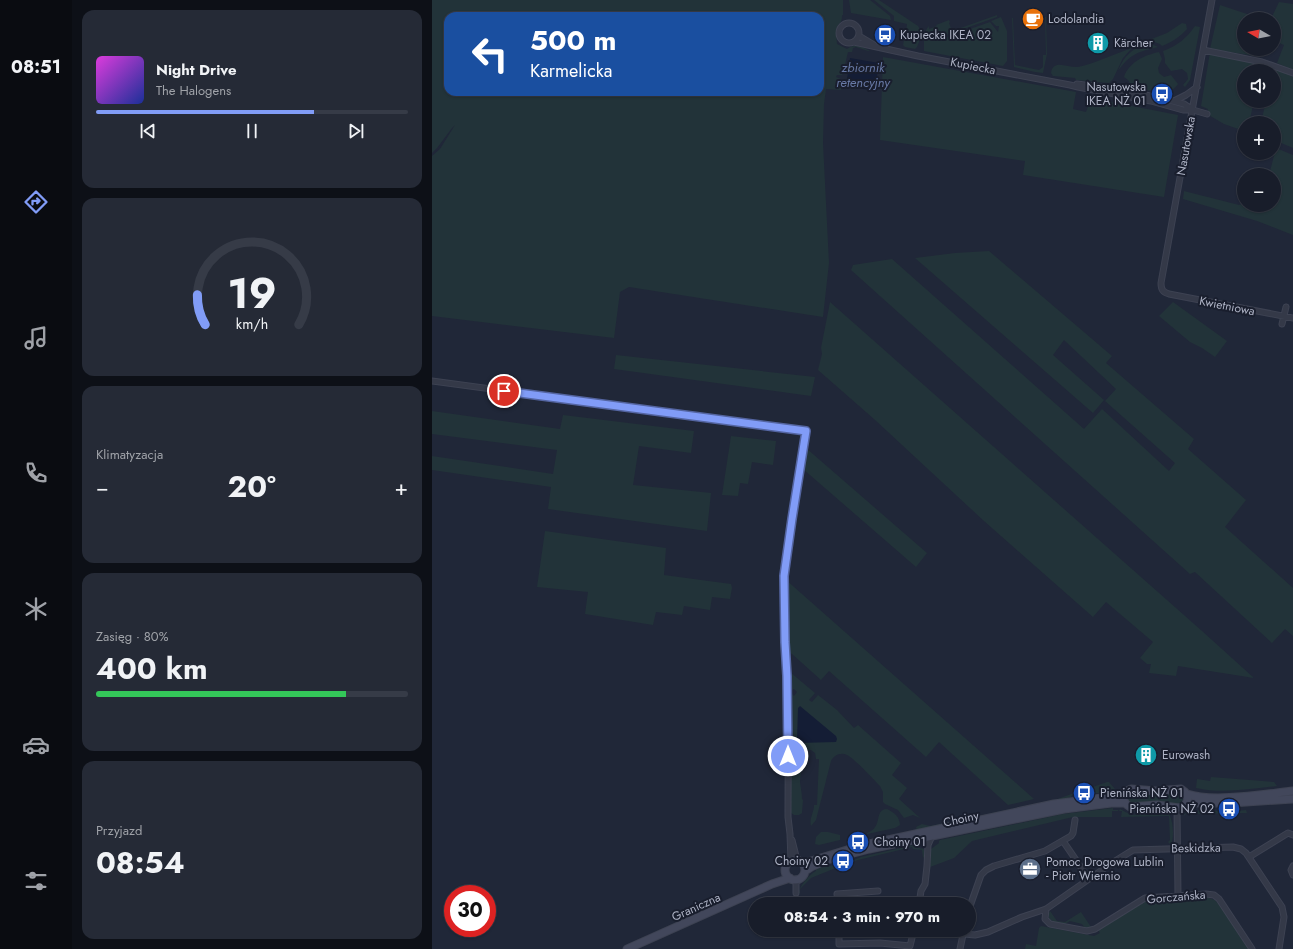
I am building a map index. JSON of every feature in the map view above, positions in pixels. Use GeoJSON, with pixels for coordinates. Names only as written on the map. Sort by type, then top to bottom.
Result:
{"type":"FeatureCollection","features":[{"type":"Feature","properties":{"kind":"street","name":"Nasutowska"},"geometry":{"type":"LineString","coordinates":[[1162,291],[1161,283],[1212,0]]}},
{"type":"Feature","properties":{"kind":"street"},"geometry":{"type":"LineString","coordinates":[[848,23],[854,24],[858,29],[859,36],[854,42],[847,43],[841,39],[839,33],[842,26],[848,23]]}},
{"type":"Feature","properties":{"kind":"street","name":"Kupiecka"},"geometry":{"type":"LineString","coordinates":[[859,36],[876,47]]}},
{"type":"Feature","properties":{"kind":"street","name":"Kupiecka"},"geometry":{"type":"LineString","coordinates":[[854,42],[1151,101],[1183,110],[1193,110]]}},
{"type":"Feature","properties":{"kind":"street"},"geometry":{"type":"LineString","coordinates":[[1203,50],[1262,62],[1293,73]]}},
{"type":"Feature","properties":{"kind":"street","name":"Kupiecka"},"geometry":{"type":"LineString","coordinates":[[1070,85],[1078,84],[1100,87],[1174,101],[1184,104],[1193,110]]}},
{"type":"Feature","properties":{"kind":"street"},"geometry":{"type":"LineString","coordinates":[[1174,101],[1184,97],[1197,87]]}},
{"type":"Feature","properties":{"kind":"street"},"geometry":{"type":"LineString","coordinates":[[1193,110],[1207,114]]}},
{"type":"Feature","properties":{"kind":"street","name":"Kwietniowa"},"geometry":{"type":"LineString","coordinates":[[1162,291],[1169,294],[1293,318]]}},
{"type":"Feature","properties":{"kind":"street"},"geometry":{"type":"LineString","coordinates":[[1282,324],[1286,307]]}},
{"type":"Feature","properties":{"kind":"street"},"geometry":{"type":"LineString","coordinates":[[432,381],[806,431],[787,551],[784,581],[787,676],[788,817],[790,834],[797,861],[804,867],[805,871],[801,877],[793,879]]}},
{"type":"Feature","properties":{"kind":"street","name":"Choiny"},"geometry":{"type":"LineString","coordinates":[[797,861],[808,862],[853,847],[1062,803],[1118,796],[1131,788],[1156,791],[1178,789],[1187,794]]}},
{"type":"Feature","properties":{"kind":"street"},"geometry":{"type":"LineString","coordinates":[[1185,805],[1188,799],[1187,794],[1226,797],[1293,791]]}},
{"type":"Feature","properties":{"kind":"street"},"geometry":{"type":"LineString","coordinates":[[1125,792],[1123,798],[1125,803]]}},
{"type":"Feature","properties":{"kind":"street"},"geometry":{"type":"LineString","coordinates":[[1178,896],[1177,808],[1194,803],[1231,803],[1293,799]]}},
{"type":"Feature","properties":{"kind":"street","name":"Choiny"},"geometry":{"type":"LineString","coordinates":[[805,871],[817,864],[851,853],[1071,808],[1125,803],[1132,807],[1157,805],[1177,808]]}},
{"type":"Feature","properties":{"kind":"street"},"geometry":{"type":"LineString","coordinates":[[973,897],[981,875],[986,870],[994,866],[1045,851],[1063,841],[1073,833],[1075,820]]}},
{"type":"Feature","properties":{"kind":"street"},"geometry":{"type":"LineString","coordinates":[[1249,857],[1285,834],[1290,833],[1293,835]]}},
{"type":"Feature","properties":{"kind":"street"},"geometry":{"type":"LineString","coordinates":[[920,897],[925,884],[928,845],[932,836]]}},
{"type":"Feature","properties":{"kind":"street"},"geometry":{"type":"LineString","coordinates":[[919,839],[928,845]]}},
{"type":"Feature","properties":{"kind":"street"},"geometry":{"type":"LineString","coordinates":[[1063,841],[1089,879]]}},
{"type":"Feature","properties":{"kind":"street","name":"Beskidzka"},"geometry":{"type":"LineString","coordinates":[[976,935],[988,932],[1022,917],[1046,909],[1133,850],[1236,847],[1245,851],[1282,907],[1284,912],[1279,949]]}},
{"type":"Feature","properties":{"kind":"street"},"geometry":{"type":"LineString","coordinates":[[796,893],[793,879],[788,876],[786,871],[786,865],[797,861]]}},
{"type":"Feature","properties":{"kind":"street"},"geometry":{"type":"LineString","coordinates":[[1293,866],[1291,870],[1293,875]]}},
{"type":"Feature","properties":{"kind":"street","name":"Graniczna"},"geometry":{"type":"LineString","coordinates":[[772,884],[786,871]]}},
{"type":"Feature","properties":{"kind":"street","name":"Graniczna"},"geometry":{"type":"LineString","coordinates":[[627,949],[772,884],[793,879]]}},
{"type":"Feature","properties":{"kind":"street"},"geometry":{"type":"LineString","coordinates":[[837,897],[837,894],[878,891]]}},
{"type":"Feature","properties":{"kind":"street","name":"Gorczańska"},"geometry":{"type":"LineString","coordinates":[[1046,909],[1045,919],[1050,924],[1087,931],[1095,929],[1145,898],[1210,894],[1217,896],[1252,949]]}},
{"type":"Feature","properties":{"kind":"street"},"geometry":{"type":"LineString","coordinates":[[839,946],[880,943],[910,946],[912,937]]}},
{"type":"Feature","properties":{"kind":"street"},"geometry":{"type":"LineString","coordinates":[[960,949],[963,937]]}},
{"type":"Feature","properties":{"kind":"shaded area"},"geometry":{"type":"Polygon","coordinates":[[[432,0],[843,0],[843,15],[836,29],[837,44],[847,49],[853,46],[858,46],[870,51],[856,47],[853,48],[852,52],[848,52],[843,73],[842,75],[837,75],[836,77],[841,79],[841,90],[826,89],[823,143],[829,263],[823,317],[629,287],[620,292],[614,338],[432,316],[432,156],[440,149],[455,125],[432,153],[432,0]]]}},
{"type":"Feature","properties":{"kind":"shaded area"},"geometry":{"type":"Polygon","coordinates":[[[849,0],[870,0],[890,16],[891,20],[851,13],[849,0]]]}},
{"type":"Feature","properties":{"kind":"shaded area"},"geometry":{"type":"Polygon","coordinates":[[[874,0],[879,0],[918,26],[921,31],[920,36],[906,33],[907,24],[894,21],[894,16],[874,0]]]}},
{"type":"Feature","properties":{"kind":"shaded area"},"geometry":{"type":"Polygon","coordinates":[[[1279,2],[1293,4],[1293,70],[1277,63],[1284,45],[1281,44],[1281,12],[1274,12],[1279,2]]]}},
{"type":"Feature","properties":{"kind":"shaded area"},"geometry":{"type":"Polygon","coordinates":[[[1220,5],[1241,12],[1237,12],[1237,53],[1210,49],[1220,5]]]}},
{"type":"Feature","properties":{"kind":"shaded area"},"geometry":{"type":"Polygon","coordinates":[[[997,15],[997,17],[941,37],[933,38],[925,36],[929,26],[929,29],[949,20],[952,31],[997,15]]]}},
{"type":"Feature","properties":{"kind":"shaded area"},"geometry":{"type":"Polygon","coordinates":[[[1001,17],[1007,31],[1007,61],[1003,66],[924,51],[924,40],[939,40],[990,22],[998,32],[999,26],[996,26],[991,21],[1001,17]]]}},
{"type":"Feature","properties":{"kind":"shaded area"},"geometry":{"type":"Polygon","coordinates":[[[1045,17],[1047,54],[1043,73],[1014,67],[1012,18],[1015,65],[1039,70],[1043,67],[1043,55],[1046,55],[1045,17]]]}},
{"type":"Feature","properties":{"kind":"shaded area"},"geometry":{"type":"Polygon","coordinates":[[[1182,23],[1186,24],[1187,29],[1179,37],[1169,43],[1162,46],[1149,40],[1167,33],[1182,23]]]}},
{"type":"Feature","properties":{"kind":"shaded area"},"geometry":{"type":"Polygon","coordinates":[[[1195,26],[1200,27],[1190,80],[1185,87],[1183,85],[1188,79],[1187,73],[1182,69],[1171,71],[1165,63],[1163,51],[1173,47],[1181,41],[1195,26]]]}},
{"type":"Feature","properties":{"kind":"shaded area"},"geometry":{"type":"Polygon","coordinates":[[[905,35],[920,39],[915,49],[905,47],[903,45],[905,35]]]}},
{"type":"Feature","properties":{"kind":"shaded area"},"geometry":{"type":"Polygon","coordinates":[[[1149,43],[1158,47],[1135,54],[1127,60],[1118,71],[1126,56],[1138,47],[1149,43]]]}},
{"type":"Feature","properties":{"kind":"shaded area"},"geometry":{"type":"Polygon","coordinates":[[[1132,48],[1123,58],[1113,79],[1109,83],[1076,80],[1075,78],[1053,76],[1051,73],[1052,68],[1058,65],[1078,67],[1132,48]]]}},
{"type":"Feature","properties":{"kind":"shaded area"},"geometry":{"type":"Polygon","coordinates":[[[1159,52],[1162,59],[1158,68],[1159,73],[1164,77],[1171,75],[1178,84],[1175,88],[1172,90],[1167,90],[1166,92],[1144,90],[1131,85],[1124,77],[1130,67],[1143,57],[1159,52]]]}},
{"type":"Feature","properties":{"kind":"shaded area"},"geometry":{"type":"Polygon","coordinates":[[[1210,52],[1262,63],[1237,64],[1237,108],[1252,108],[1251,116],[1237,116],[1237,129],[1224,124],[1207,114],[1208,109],[1201,106],[1210,52]]]}},
{"type":"Feature","properties":{"kind":"shaded area"},"geometry":{"type":"Polygon","coordinates":[[[883,57],[1076,92],[1073,109],[1086,112],[1091,98],[1178,115],[1164,197],[1023,175],[1025,161],[880,140],[883,57]]]}},
{"type":"Feature","properties":{"kind":"shaded area"},"geometry":{"type":"Polygon","coordinates":[[[1281,70],[1293,76],[1293,148],[1281,143],[1281,116],[1263,116],[1264,108],[1281,108],[1281,70]]]}},
{"type":"Feature","properties":{"kind":"shaded area"},"geometry":{"type":"Polygon","coordinates":[[[1281,150],[1293,155],[1293,235],[1257,221],[1183,199],[1184,191],[1237,204],[1237,212],[1281,212],[1281,168],[1271,168],[1273,160],[1281,160],[1281,150]]]}},
{"type":"Feature","properties":{"kind":"shaded area"},"geometry":{"type":"Polygon","coordinates":[[[989,251],[1112,356],[1106,363],[1194,439],[1188,449],[1246,500],[1225,527],[1293,588],[1293,636],[1285,629],[1272,643],[1195,572],[1190,574],[851,270],[853,265],[892,259],[1084,429],[1102,409],[1169,471],[1175,463],[1105,401],[1116,389],[1064,340],[1053,355],[1104,400],[1093,413],[915,258],[955,253],[989,251]]]}},
{"type":"Feature","properties":{"kind":"shaded area"},"geometry":{"type":"Polygon","coordinates":[[[830,302],[1254,678],[1178,666],[1176,676],[1149,673],[1151,664],[1147,664],[1140,658],[1153,642],[1106,602],[1093,617],[984,521],[874,419],[818,370],[830,302]]]}},
{"type":"Feature","properties":{"kind":"shaded area"},"geometry":{"type":"Polygon","coordinates":[[[1173,302],[1227,341],[1215,357],[1190,342],[1159,316],[1173,302]]]}},
{"type":"Feature","properties":{"kind":"shaded area"},"geometry":{"type":"Polygon","coordinates":[[[616,355],[815,377],[811,396],[614,369],[616,355]]]}},
{"type":"Feature","properties":{"kind":"shaded area"},"geometry":{"type":"Polygon","coordinates":[[[432,411],[560,429],[563,415],[694,431],[691,453],[639,446],[633,485],[711,493],[707,531],[548,509],[551,487],[432,470],[432,456],[553,474],[557,450],[432,434],[432,411]]]}},
{"type":"Feature","properties":{"kind":"shaded area"},"geometry":{"type":"Polygon","coordinates":[[[731,436],[776,441],[773,465],[752,462],[748,484],[740,483],[738,496],[722,495],[731,436]]]}},
{"type":"Feature","properties":{"kind":"shaded area"},"geometry":{"type":"Polygon","coordinates":[[[806,448],[927,553],[916,567],[803,469],[806,448]]]}},
{"type":"Feature","properties":{"kind":"shaded area"},"geometry":{"type":"Polygon","coordinates":[[[545,531],[666,548],[664,575],[731,584],[732,588],[730,599],[712,597],[710,610],[684,606],[682,615],[656,612],[653,625],[585,614],[588,592],[537,587],[545,531]]]}},
{"type":"Feature","properties":{"kind":"shaded area"},"geometry":{"type":"Polygon","coordinates":[[[785,579],[1034,799],[1008,805],[939,742],[926,757],[829,671],[821,680],[788,652],[785,579]]]}},
{"type":"Feature","properties":{"kind":"shaded area"},"geometry":{"type":"Polygon","coordinates":[[[790,672],[815,693],[809,700],[812,702],[818,695],[837,710],[854,728],[858,725],[901,763],[892,775],[907,788],[899,799],[920,818],[913,815],[904,818],[898,810],[885,804],[883,802],[883,792],[880,786],[854,760],[847,755],[840,754],[831,761],[816,820],[811,826],[814,805],[817,805],[819,759],[816,759],[815,753],[811,750],[797,751],[790,746],[789,691],[794,696],[797,692],[789,687],[788,674],[790,672]]]}},
{"type":"Feature","properties":{"kind":"shaded area"},"geometry":{"type":"Polygon","coordinates":[[[794,754],[802,755],[803,757],[800,783],[803,800],[802,813],[799,815],[794,815],[790,812],[790,756],[794,754]]]}},
{"type":"Feature","properties":{"kind":"shaded area"},"geometry":{"type":"Polygon","coordinates":[[[1211,777],[1274,782],[1277,786],[1226,791],[1196,788],[1197,779],[1210,781],[1211,777]]]}},
{"type":"Feature","properties":{"kind":"shaded area"},"geometry":{"type":"Polygon","coordinates":[[[1109,782],[1115,789],[1111,793],[1076,793],[1109,782]]]}},
{"type":"Feature","properties":{"kind":"shaded area"},"geometry":{"type":"Polygon","coordinates":[[[1131,792],[1178,792],[1182,795],[1183,799],[1181,803],[1177,805],[1133,804],[1128,800],[1128,795],[1131,792]]]}},
{"type":"Feature","properties":{"kind":"shaded area"},"geometry":{"type":"Polygon","coordinates":[[[1074,793],[1071,797],[1065,799],[917,831],[916,827],[922,824],[930,826],[1055,800],[1074,793]]]}},
{"type":"Feature","properties":{"kind":"shaded area"},"geometry":{"type":"Polygon","coordinates":[[[1113,808],[1113,810],[1118,811],[1112,811],[1112,817],[1073,817],[972,841],[954,858],[930,867],[931,849],[939,843],[940,840],[1063,814],[1113,808]]]}},
{"type":"Feature","properties":{"kind":"shaded area"},"geometry":{"type":"Polygon","coordinates":[[[887,809],[896,815],[899,819],[900,825],[895,828],[867,834],[875,827],[880,812],[887,809]]]}},
{"type":"Feature","properties":{"kind":"shaded area"},"geometry":{"type":"Polygon","coordinates":[[[1120,809],[1131,815],[1154,813],[1169,814],[1173,828],[1172,842],[1170,844],[1168,842],[1170,840],[1169,816],[1121,817],[1122,811],[1119,811],[1120,809]]]}},
{"type":"Feature","properties":{"kind":"shaded area"},"geometry":{"type":"Polygon","coordinates":[[[1199,809],[1228,812],[1246,810],[1247,813],[1186,814],[1184,816],[1184,814],[1190,811],[1198,811],[1199,809]]]}},
{"type":"Feature","properties":{"kind":"shaded area"},"geometry":{"type":"Polygon","coordinates":[[[821,832],[840,835],[840,840],[819,845],[815,844],[816,837],[821,832]]]}},
{"type":"Feature","properties":{"kind":"shaded area"},"geometry":{"type":"Polygon","coordinates":[[[914,845],[915,847],[924,849],[923,858],[922,850],[913,849],[912,847],[858,860],[811,878],[800,889],[799,893],[799,890],[803,884],[808,877],[816,871],[816,869],[914,845]]]}},
{"type":"Feature","properties":{"kind":"shaded area"},"geometry":{"type":"Polygon","coordinates":[[[1206,897],[1215,900],[1222,908],[1248,949],[1025,949],[1026,944],[1036,946],[1039,928],[1041,926],[1094,936],[1100,933],[1098,930],[1144,902],[1206,897]]]}},
{"type":"Feature","properties":{"kind":"shaded area"},"geometry":{"type":"Polygon","coordinates":[[[1050,911],[1057,921],[1065,922],[1081,912],[1091,927],[1085,928],[1082,924],[1070,921],[1065,924],[1052,921],[1049,917],[1050,911]]]}},
{"type":"Feature","properties":{"kind":"water","name":"zbiornik retencyjny"},"geometry":{"type":"Polygon","coordinates":[[[850,58],[879,63],[875,91],[846,86],[850,58]]]}},
{"type":"Feature","properties":{"kind":"water"},"geometry":{"type":"Polygon","coordinates":[[[800,706],[836,736],[836,742],[798,743],[798,708],[800,706]]]}},
{"type":"Feature","properties":{"kind":"place","name":"Lodolandia"},"geometry":{"type":"Point","coordinates":[1033,19]}},
{"type":"Feature","properties":{"kind":"place","name":"Kupiecka IKEA 02"},"geometry":{"type":"Point","coordinates":[885,35]}},
{"type":"Feature","properties":{"kind":"place","name":"Kärcher"},"geometry":{"type":"Point","coordinates":[1098,43]}},
{"type":"Feature","properties":{"kind":"place","name":"Nasutowska IKEA NŻ 01"},"geometry":{"type":"Point","coordinates":[1162,94]}},
{"type":"Feature","properties":{"kind":"place","name":"Eurowash"},"geometry":{"type":"Point","coordinates":[1146,755]}},
{"type":"Feature","properties":{"kind":"place","name":"Pienińska NŻ 01"},"geometry":{"type":"Point","coordinates":[1084,793]}},
{"type":"Feature","properties":{"kind":"place","name":"Pienińska NŻ 02"},"geometry":{"type":"Point","coordinates":[1229,809]}},
{"type":"Feature","properties":{"kind":"place","name":"Choiny 01"},"geometry":{"type":"Point","coordinates":[858,842]}},
{"type":"Feature","properties":{"kind":"place","name":"Choiny 02"},"geometry":{"type":"Point","coordinates":[843,861]}},
{"type":"Feature","properties":{"kind":"place","name":"Pomoc Drogowa Lublin - Piotr Wiernio"},"geometry":{"type":"Point","coordinates":[1030,869]}},
{"type":"Feature","properties":{"kind":"route"},"geometry":{"type":"LineString","coordinates":[[504,391],[806,431],[784,576],[788,756]]}}]}
